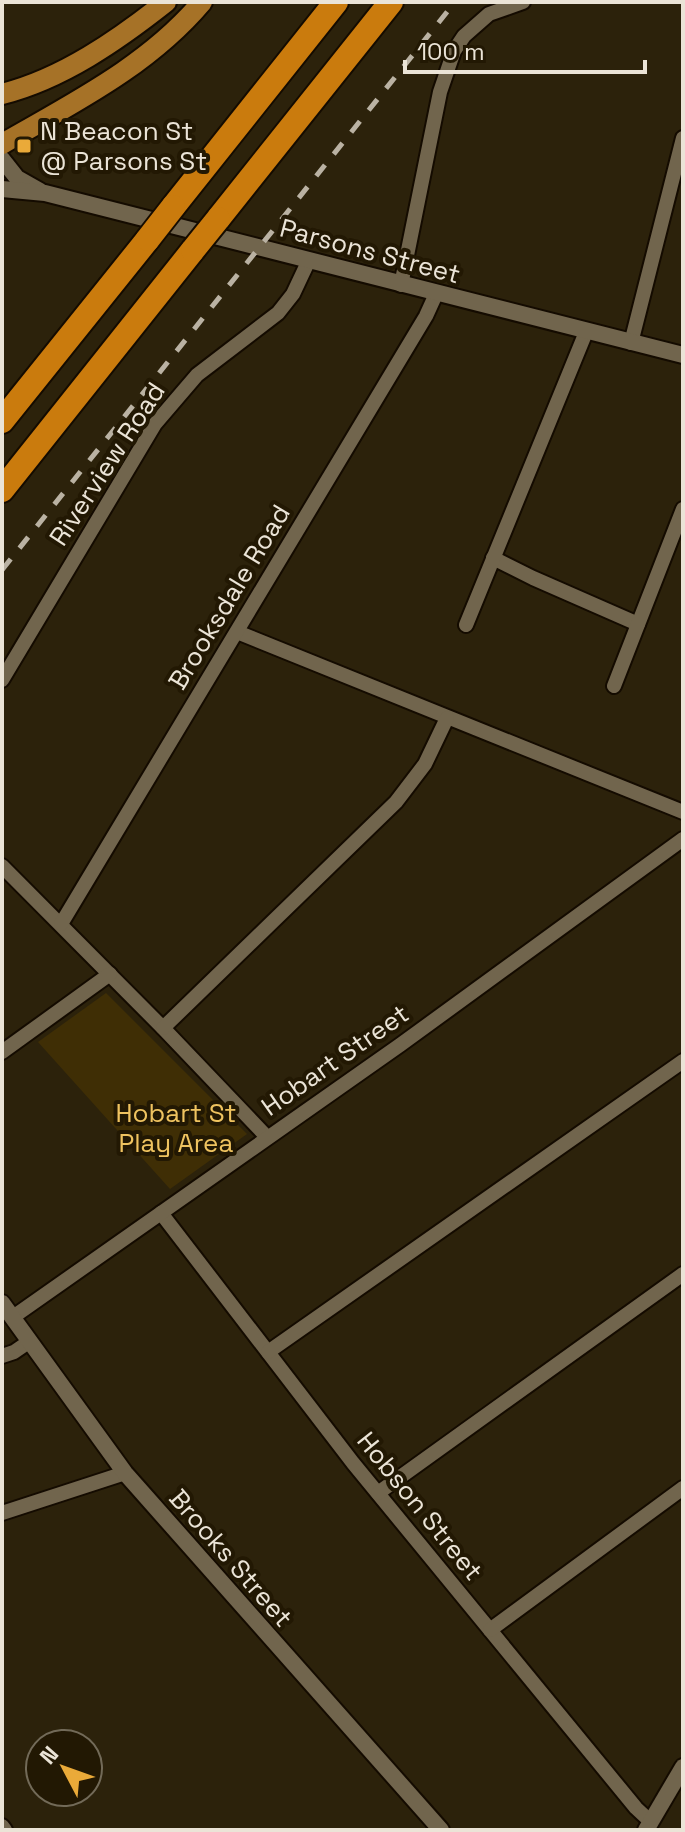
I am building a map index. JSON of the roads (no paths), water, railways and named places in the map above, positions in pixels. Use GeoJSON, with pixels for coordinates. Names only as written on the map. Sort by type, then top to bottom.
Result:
{"type":"FeatureCollection","features":[{"type":"Feature","properties":{"kind":"highway"},"geometry":{"type":"LineString","coordinates":[[2,421],[336,2]]}},
{"type":"Feature","properties":{"kind":"highway"},"geometry":{"type":"LineString","coordinates":[[2,490],[391,2]]}},
{"type":"Feature","properties":{"kind":"main road"},"geometry":{"type":"LineString","coordinates":[[2,94],[38,82],[77,63],[166,2]]}},
{"type":"Feature","properties":{"kind":"main road"},"geometry":{"type":"LineString","coordinates":[[2,144],[137,63],[170,36],[202,2]]}},
{"type":"Feature","properties":{"kind":"street"},"geometry":{"type":"LineString","coordinates":[[401,285],[440,92],[450,60],[464,36],[476,24],[505,6],[523,2]]}},
{"type":"Feature","properties":{"kind":"street"},"geometry":{"type":"LineString","coordinates":[[631,343],[683,138]]}},
{"type":"Feature","properties":{"kind":"street","name":"Parsons Street"},"geometry":{"type":"LineString","coordinates":[[2,159],[17,178],[45,193]]}},
{"type":"Feature","properties":{"kind":"street","name":"Parsons Street"},"geometry":{"type":"LineString","coordinates":[[2,189],[45,193],[683,355]]}},
{"type":"Feature","properties":{"kind":"street","name":"Riverview Road"},"geometry":{"type":"LineString","coordinates":[[2,680],[161,416],[197,375],[278,313],[293,294],[309,260]]}},
{"type":"Feature","properties":{"kind":"street","name":"Brooksdale Road"},"geometry":{"type":"LineString","coordinates":[[61,924],[426,316],[436,294]]}},
{"type":"Feature","properties":{"kind":"street"},"geometry":{"type":"LineString","coordinates":[[466,625],[586,332]]}},
{"type":"Feature","properties":{"kind":"street"},"geometry":{"type":"LineString","coordinates":[[614,686],[683,509]]}},
{"type":"Feature","properties":{"kind":"street"},"geometry":{"type":"LineString","coordinates":[[493,558],[638,624]]}},
{"type":"Feature","properties":{"kind":"street"},"geometry":{"type":"LineString","coordinates":[[237,632],[683,812]]}},
{"type":"Feature","properties":{"kind":"street"},"geometry":{"type":"LineString","coordinates":[[163,1028],[396,802],[425,764],[447,718]]}},
{"type":"Feature","properties":{"kind":"street","name":"Hobart Street"},"geometry":{"type":"LineString","coordinates":[[13,1317],[400,1045],[683,839]]}},
{"type":"Feature","properties":{"kind":"street"},"geometry":{"type":"LineString","coordinates":[[2,866],[267,1137]]}},
{"type":"Feature","properties":{"kind":"street"},"geometry":{"type":"LineString","coordinates":[[2,1052],[110,974]]}},
{"type":"Feature","properties":{"kind":"street"},"geometry":{"type":"LineString","coordinates":[[268,1352],[683,1061]]}},
{"type":"Feature","properties":{"kind":"street","name":"Hobson Street"},"geometry":{"type":"LineString","coordinates":[[161,1213],[378,1493],[648,1826]]}},
{"type":"Feature","properties":{"kind":"street"},"geometry":{"type":"LineString","coordinates":[[378,1493],[683,1274]]}},
{"type":"Feature","properties":{"kind":"street","name":"Brooks Street"},"geometry":{"type":"LineString","coordinates":[[2,1303],[125,1473],[441,1830]]}},
{"type":"Feature","properties":{"kind":"street"},"geometry":{"type":"LineString","coordinates":[[2,1356],[30,1341]]}},
{"type":"Feature","properties":{"kind":"street"},"geometry":{"type":"LineString","coordinates":[[2,1513],[125,1473]]}},
{"type":"Feature","properties":{"kind":"street"},"geometry":{"type":"LineString","coordinates":[[490,1630],[683,1488]]}},
{"type":"Feature","properties":{"kind":"street"},"geometry":{"type":"LineString","coordinates":[[648,1826],[683,1767]]}},
{"type":"Feature","properties":{"kind":"railway"},"geometry":{"type":"LineString","coordinates":[[2,570],[455,2]]}},
{"type":"Feature","properties":{"kind":"place","name":"N Beacon St @ Parsons St"},"geometry":{"type":"Point","coordinates":[24,146]}},
{"type":"Feature","properties":{"kind":"park label","name":"Hobart St Play Area"},"geometry":{"type":"Point","coordinates":[176,1128]}}]}
